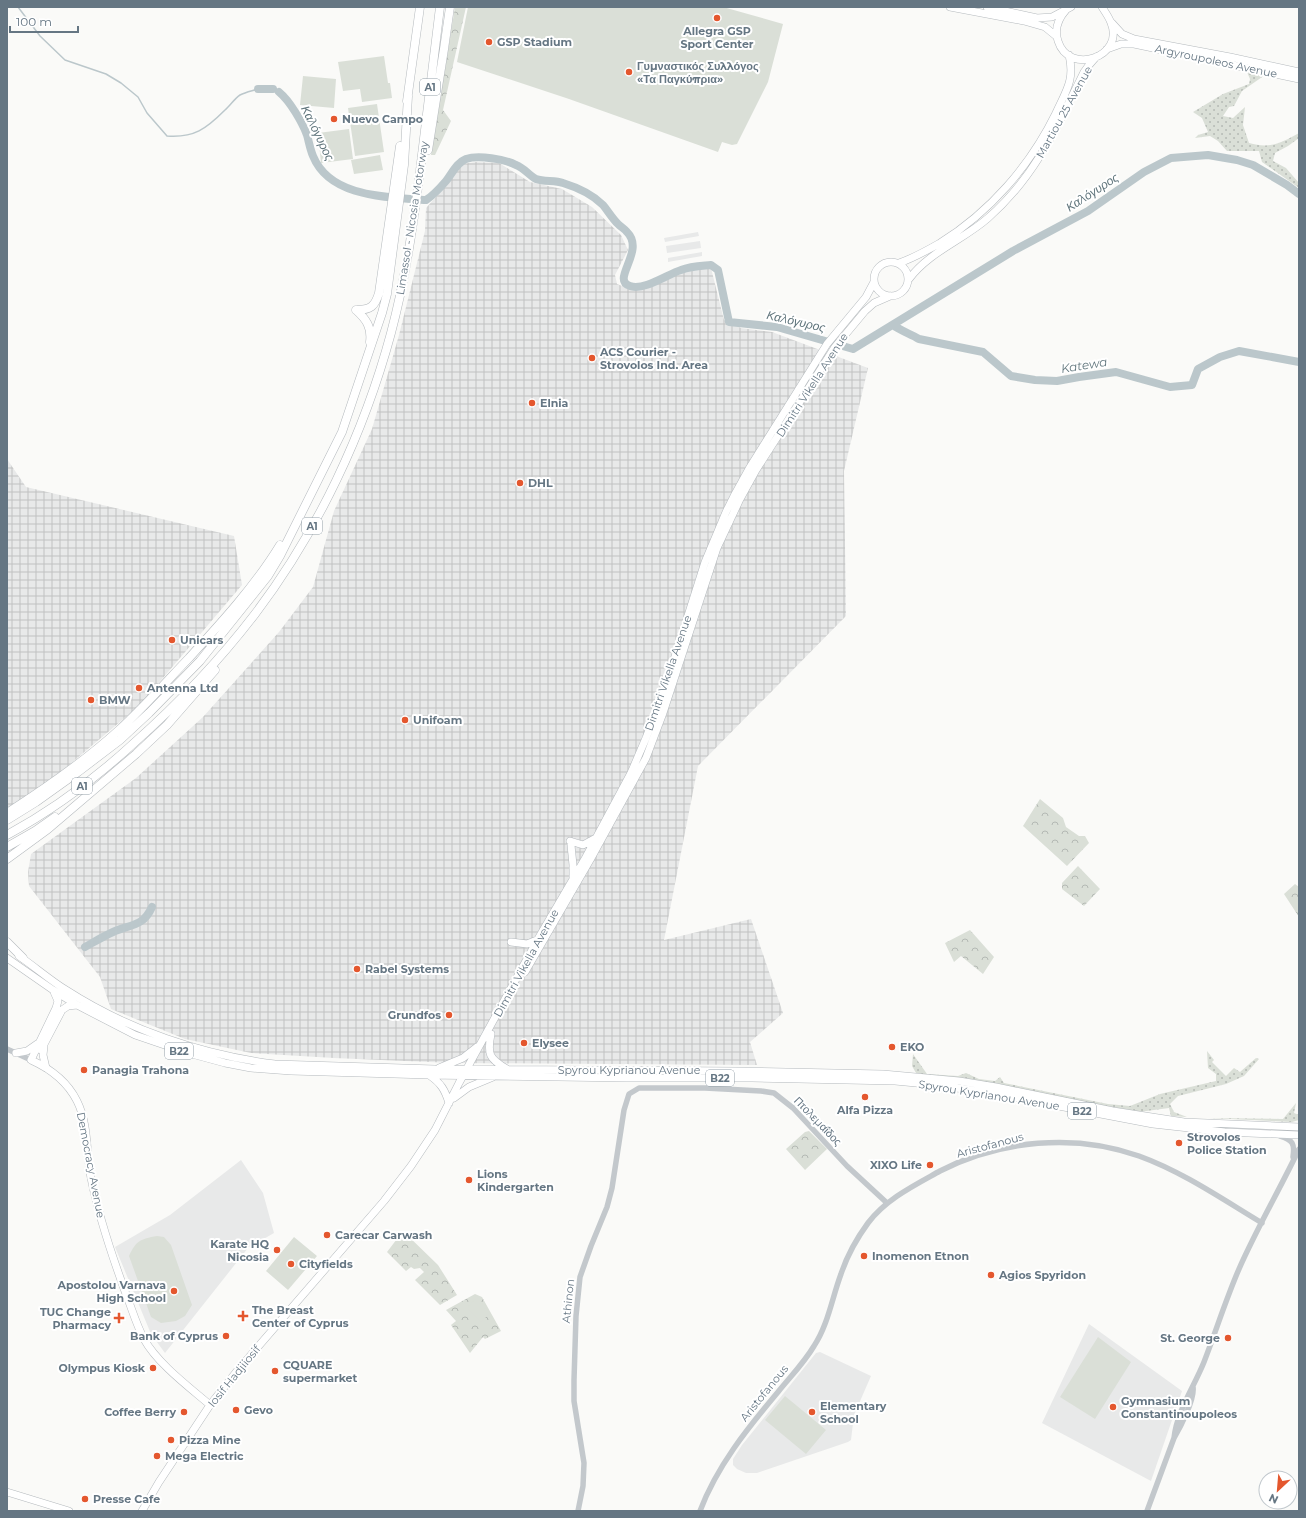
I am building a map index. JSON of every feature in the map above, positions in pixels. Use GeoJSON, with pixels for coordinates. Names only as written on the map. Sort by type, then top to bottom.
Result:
{"type":"FeatureCollection","features":[{"type":"Feature","properties":{"kind":"highway"},"geometry":{"type":"LineString","coordinates":[[369,352],[371,337],[369,325],[356,310],[370,308],[376,303],[379,293],[420,7]]}},
{"type":"Feature","properties":{"kind":"highway","name":"A1"},"geometry":{"type":"LineString","coordinates":[[7,820],[36,802],[120,740],[177,686],[204,656],[273,568],[310,498],[342,432],[379,324],[387,294],[425,7]]}},
{"type":"Feature","properties":{"kind":"highway","name":"Limassol - Nicosia Motorway"},"geometry":{"type":"LineString","coordinates":[[7,835],[60,802],[126,751],[172,708],[255,614],[287,568],[324,505],[358,431],[392,331],[419,203],[440,7]]}},
{"type":"Feature","properties":{"kind":"highway"},"geometry":{"type":"LineString","coordinates":[[423,167],[450,7]]}},
{"type":"Feature","properties":{"kind":"highway"},"geometry":{"type":"LineString","coordinates":[[404,164],[408,96]]}},
{"type":"Feature","properties":{"kind":"highway"},"geometry":{"type":"LineString","coordinates":[[7,812],[55,781],[101,746],[120,730],[151,698],[212,634],[265,569],[299,512],[310,498]]}},
{"type":"Feature","properties":{"kind":"highway"},"geometry":{"type":"LineString","coordinates":[[7,847],[35,830],[91,791],[123,766],[167,725],[197,692],[221,662],[255,614]]}},
{"type":"Feature","properties":{"kind":"highway"},"geometry":{"type":"LineString","coordinates":[[151,698],[183,670],[233,620]]}},
{"type":"Feature","properties":{"kind":"highway"},"geometry":{"type":"LineString","coordinates":[[7,859],[48,829],[91,791]]}},
{"type":"Feature","properties":{"kind":"highway"},"geometry":{"type":"LineString","coordinates":[[7,942],[23,958]]}},
{"type":"Feature","properties":{"kind":"main road"},"geometry":{"type":"LineString","coordinates":[[950,7],[1024,21],[1045,27],[1056,36]]}},
{"type":"Feature","properties":{"kind":"main road"},"geometry":{"type":"LineString","coordinates":[[987,7],[1037,18],[1052,17],[1069,8]]}},
{"type":"Feature","properties":{"kind":"main road"},"geometry":{"type":"LineString","coordinates":[[1098,7],[1104,10],[1112,23],[1122,34],[1134,42]]}},
{"type":"Feature","properties":{"kind":"main road"},"geometry":{"type":"LineString","coordinates":[[1069,8],[1060,17],[1056,26],[1056,36],[1059,44],[1069,55],[1078,59],[1087,60],[1096,57]]}},
{"type":"Feature","properties":{"kind":"main road"},"geometry":{"type":"LineString","coordinates":[[1107,48],[1111,41],[1113,32],[1112,23]]}},
{"type":"Feature","properties":{"kind":"main road"},"geometry":{"type":"LineString","coordinates":[[1107,48],[1134,42]]}},
{"type":"Feature","properties":{"kind":"main road","name":"Argyroupoleos Avenue"},"geometry":{"type":"LineString","coordinates":[[1134,42],[1230,57],[1299,72]]}},
{"type":"Feature","properties":{"kind":"main road","name":"Argyroupoleos Avenue"},"geometry":{"type":"LineString","coordinates":[[1134,42],[1299,79]]}},
{"type":"Feature","properties":{"kind":"main road","name":"Martiou 25 Avenue"},"geometry":{"type":"LineString","coordinates":[[909,279],[928,259],[988,218],[1019,186],[1036,165],[1047,146],[1088,65],[1107,48]]}},
{"type":"Feature","properties":{"kind":"main road","name":"Martiou 25 Avenue"},"geometry":{"type":"LineString","coordinates":[[899,263],[910,260],[963,227],[993,201],[1026,163],[1044,135],[1069,84],[1072,74],[1069,55]]}},
{"type":"Feature","properties":{"kind":"main road"},"geometry":{"type":"LineString","coordinates":[[893,261],[899,263],[908,272],[909,279],[907,286],[904,291],[898,295],[883,295],[877,290],[874,282],[874,273],[880,265],[885,262],[893,261]]}},
{"type":"Feature","properties":{"kind":"main road","name":"Dimitri Vikella Avenue"},"geometry":{"type":"LineString","coordinates":[[467,1072],[480,1045],[538,939],[631,773],[665,688],[705,562],[726,512],[750,467],[829,342],[866,297],[874,282]]}},
{"type":"Feature","properties":{"kind":"main road","name":"Dimitri Vikella Avenue"},"geometry":{"type":"LineString","coordinates":[[467,1072],[491,1034],[595,852],[646,758],[664,713],[717,548],[740,499],[756,470],[837,344],[865,311],[874,303],[890,296]]}},
{"type":"Feature","properties":{"kind":"main road"},"geometry":{"type":"LineString","coordinates":[[572,880],[574,870],[571,843],[583,845],[596,837]]}},
{"type":"Feature","properties":{"kind":"main road"},"geometry":{"type":"LineString","coordinates":[[511,942],[527,944],[538,939]]}},
{"type":"Feature","properties":{"kind":"main road","name":"Spyrou Kyprianou Avenue"},"geometry":{"type":"LineString","coordinates":[[7,946],[66,990],[92,1005],[144,1030],[190,1046],[248,1060],[275,1064],[435,1069],[496,1076],[768,1078],[913,1082],[996,1094],[1153,1124],[1225,1132],[1299,1135]]}},
{"type":"Feature","properties":{"kind":"main road","name":"Spyrou Kyprianou Avenue"},"geometry":{"type":"LineString","coordinates":[[7,958],[77,1005],[150,1041],[225,1063],[271,1070],[429,1075],[508,1070],[631,1070],[876,1074],[959,1081],[1152,1118],[1184,1122],[1299,1127]]}},
{"type":"Feature","properties":{"kind":"main road"},"geometry":{"type":"LineString","coordinates":[[33,1060],[58,1004],[53,990]]}},
{"type":"Feature","properties":{"kind":"main road"},"geometry":{"type":"LineString","coordinates":[[16,1053],[27,1051],[42,1042],[62,1010],[68,1006],[77,1005]]}},
{"type":"Feature","properties":{"kind":"main road"},"geometry":{"type":"LineString","coordinates":[[491,1034],[489,1049],[491,1056],[497,1064],[508,1070]]}},
{"type":"Feature","properties":{"kind":"main road"},"geometry":{"type":"LineString","coordinates":[[42,1042],[46,1068]]}},
{"type":"Feature","properties":{"kind":"main road"},"geometry":{"type":"LineString","coordinates":[[435,1069],[463,1058],[480,1045]]}},
{"type":"Feature","properties":{"kind":"main road","name":"Democracy Avenue"},"geometry":{"type":"LineString","coordinates":[[33,1060],[55,1074],[66,1084],[80,1108],[84,1122],[88,1164],[97,1208],[114,1262],[135,1320],[144,1340],[159,1359],[210,1405]]}},
{"type":"Feature","properties":{"kind":"main road","name":"Iosif Hadjiiosif"},"geometry":{"type":"LineString","coordinates":[[142,1511],[159,1482],[210,1405],[237,1371],[366,1224],[392,1192],[427,1142],[467,1072]]}},
{"type":"Feature","properties":{"kind":"main road"},"geometry":{"type":"LineString","coordinates":[[429,1075],[442,1085],[451,1100],[469,1087],[496,1076]]}},
{"type":"Feature","properties":{"kind":"main road"},"geometry":{"type":"LineString","coordinates":[[7,1492],[69,1511]]}},
{"type":"Feature","properties":{"kind":"street","name":"Democracy Avenue"},"geometry":{"type":"LineString","coordinates":[[7,1049],[33,1060]]}},
{"type":"Feature","properties":{"kind":"street","name":"Πτολεμαΐδος"},"geometry":{"type":"LineString","coordinates":[[627,1099],[629,1094],[639,1088],[761,1090],[774,1094],[793,1108],[847,1166],[887,1203]]}},
{"type":"Feature","properties":{"kind":"street","name":"Athinon"},"geometry":{"type":"LineString","coordinates":[[578,1511],[584,1473],[574,1401],[575,1330],[580,1283],[583,1266],[612,1188],[627,1099]]}},
{"type":"Feature","properties":{"kind":"street"},"geometry":{"type":"LineString","coordinates":[[1270,1134],[1287,1138],[1293,1143],[1292,1163]]}},
{"type":"Feature","properties":{"kind":"street","name":"Aristofanous"},"geometry":{"type":"LineString","coordinates":[[700,1511],[706,1494],[726,1460],[814,1346],[821,1333],[841,1274],[851,1252],[869,1222],[887,1203],[919,1182],[949,1167],[972,1158],[1011,1147],[1047,1142],[1071,1142],[1117,1150],[1157,1163],[1204,1187],[1262,1223]]}},
{"type":"Feature","properties":{"kind":"street"},"geometry":{"type":"LineString","coordinates":[[1146,1511],[1174,1438],[1190,1403],[1194,1392],[1193,1388],[1231,1288],[1299,1149]]}},
{"type":"Feature","properties":{"kind":"shaded area"},"geometry":{"type":"Polygon","coordinates":[[[476,162],[499,163],[530,182],[562,189],[592,207],[621,235],[628,250],[615,275],[617,284],[630,289],[647,288],[683,272],[711,268],[724,320],[741,328],[772,332],[868,368],[844,471],[846,616],[698,766],[664,940],[751,919],[783,1013],[750,1042],[757,1065],[453,1063],[334,1058],[251,1053],[185,1039],[111,1009],[100,977],[29,886],[28,872],[31,854],[136,778],[203,717],[279,632],[313,587],[334,511],[372,429],[399,335],[425,231],[426,208],[445,187],[462,164],[476,162]]]}},
{"type":"Feature","properties":{"kind":"shaded area"},"geometry":{"type":"Polygon","coordinates":[[[698,232],[699,236],[665,242],[664,238],[698,232]]]}},
{"type":"Feature","properties":{"kind":"shaded area"},"geometry":{"type":"Polygon","coordinates":[[[700,241],[701,248],[667,253],[666,246],[700,241]]]}},
{"type":"Feature","properties":{"kind":"shaded area"},"geometry":{"type":"Polygon","coordinates":[[[702,252],[702,256],[668,262],[668,258],[702,252]]]}},
{"type":"Feature","properties":{"kind":"shaded area"},"geometry":{"type":"Polygon","coordinates":[[[7,459],[26,487],[234,536],[242,585],[140,705],[49,782],[7,808],[7,459]]]}},
{"type":"Feature","properties":{"kind":"shaded area","name":"Apostolou Varnava High School"},"geometry":{"type":"Polygon","coordinates":[[[241,1160],[263,1193],[274,1233],[248,1248],[165,1353],[151,1334],[115,1247],[170,1215],[241,1160]]]}},
{"type":"Feature","properties":{"kind":"shaded area","name":"Gymnasium Constantinoupoleos"},"geometry":{"type":"Polygon","coordinates":[[[1089,1324],[1182,1391],[1151,1481],[1042,1423],[1089,1324]]]}},
{"type":"Feature","properties":{"kind":"shaded area","name":"Elementary School"},"geometry":{"type":"Polygon","coordinates":[[[820,1352],[871,1376],[854,1415],[851,1440],[757,1473],[746,1473],[737,1469],[733,1465],[733,1459],[742,1445],[816,1353],[820,1352]]]}},
{"type":"Feature","properties":{"kind":"green space"},"geometry":{"type":"Polygon","coordinates":[[[455,7],[466,7],[443,110],[451,121],[435,155],[431,155],[455,7]]]}},
{"type":"Feature","properties":{"kind":"green space","name":"Γυμναστικός Συλλόγος «Τα Παγκύπρια»"},"geometry":{"type":"Polygon","coordinates":[[[468,7],[723,7],[783,24],[768,82],[737,144],[732,145],[722,142],[718,152],[569,99],[457,62],[468,7]]]}},
{"type":"Feature","properties":{"kind":"green space"},"geometry":{"type":"Polygon","coordinates":[[[384,56],[392,98],[362,102],[360,89],[343,91],[338,62],[384,56]]]}},
{"type":"Feature","properties":{"kind":"green space"},"geometry":{"type":"Polygon","coordinates":[[[1247,72],[1265,75],[1242,91],[1234,106],[1229,107],[1223,116],[1233,118],[1245,107],[1243,125],[1249,143],[1256,145],[1275,144],[1287,140],[1299,133],[1299,138],[1275,153],[1273,161],[1286,168],[1299,183],[1299,188],[1262,162],[1259,151],[1227,151],[1218,141],[1210,136],[1195,138],[1198,135],[1208,132],[1202,118],[1193,112],[1223,94],[1249,84],[1250,79],[1247,72]]]}},
{"type":"Feature","properties":{"kind":"green space"},"geometry":{"type":"Polygon","coordinates":[[[303,76],[336,79],[334,108],[300,105],[303,76]]]}},
{"type":"Feature","properties":{"kind":"green space"},"geometry":{"type":"Polygon","coordinates":[[[377,104],[384,152],[355,156],[348,108],[377,104]]]}},
{"type":"Feature","properties":{"kind":"green space"},"geometry":{"type":"Polygon","coordinates":[[[349,129],[353,159],[321,163],[318,133],[349,129]]]}},
{"type":"Feature","properties":{"kind":"green space"},"geometry":{"type":"Polygon","coordinates":[[[380,155],[383,170],[354,174],[351,160],[380,155]]]}},
{"type":"Feature","properties":{"kind":"green space"},"geometry":{"type":"Polygon","coordinates":[[[1040,799],[1063,818],[1066,827],[1079,836],[1085,836],[1089,843],[1067,866],[1023,826],[1040,799]]]}},
{"type":"Feature","properties":{"kind":"green space"},"geometry":{"type":"Polygon","coordinates":[[[1078,866],[1100,889],[1084,906],[1062,889],[1062,883],[1078,866]]]}},
{"type":"Feature","properties":{"kind":"green space"},"geometry":{"type":"Polygon","coordinates":[[[1295,884],[1299,887],[1299,917],[1284,894],[1295,884]]]}},
{"type":"Feature","properties":{"kind":"green space"},"geometry":{"type":"Polygon","coordinates":[[[970,930],[994,957],[983,974],[961,956],[954,962],[945,943],[970,930]]]}},
{"type":"Feature","properties":{"kind":"green space"},"geometry":{"type":"Polygon","coordinates":[[[1207,1051],[1214,1060],[1212,1062],[1226,1076],[1234,1068],[1240,1072],[1256,1058],[1259,1059],[1244,1076],[1226,1084],[1178,1096],[1170,1104],[1174,1112],[1187,1117],[1171,1116],[1169,1108],[1139,1112],[1012,1088],[916,1073],[912,1066],[913,1054],[927,1074],[958,1076],[966,1073],[979,1079],[995,1081],[1000,1077],[1004,1083],[1108,1104],[1130,1106],[1160,1094],[1216,1081],[1216,1074],[1208,1068],[1207,1051]]]}},
{"type":"Feature","properties":{"kind":"green space"},"geometry":{"type":"Polygon","coordinates":[[[1296,1103],[1294,1113],[1299,1115],[1299,1120],[1292,1122],[1209,1118],[1283,1119],[1296,1103]]]}},
{"type":"Feature","properties":{"kind":"green space"},"geometry":{"type":"Polygon","coordinates":[[[809,1131],[827,1149],[805,1170],[786,1149],[805,1132],[809,1131]]]}},
{"type":"Feature","properties":{"kind":"green space"},"geometry":{"type":"Polygon","coordinates":[[[403,1231],[438,1265],[457,1295],[440,1305],[415,1280],[424,1272],[420,1268],[414,1269],[411,1267],[406,1271],[387,1252],[403,1231]]]}},
{"type":"Feature","properties":{"kind":"green space"},"geometry":{"type":"Polygon","coordinates":[[[157,1236],[164,1237],[171,1245],[192,1305],[185,1316],[176,1321],[161,1323],[151,1317],[129,1256],[136,1244],[146,1238],[157,1236]]]}},
{"type":"Feature","properties":{"kind":"green space","name":"Cityfields"},"geometry":{"type":"Polygon","coordinates":[[[294,1237],[317,1256],[288,1290],[266,1271],[294,1237]]]}},
{"type":"Feature","properties":{"kind":"green space"},"geometry":{"type":"Polygon","coordinates":[[[475,1294],[482,1297],[501,1331],[485,1339],[483,1337],[470,1353],[451,1325],[456,1321],[446,1310],[475,1294]]]}},
{"type":"Feature","properties":{"kind":"green space"},"geometry":{"type":"Polygon","coordinates":[[[475,1299],[490,1313],[481,1322],[467,1308],[475,1299]]]}},
{"type":"Feature","properties":{"kind":"green space"},"geometry":{"type":"Polygon","coordinates":[[[1098,1337],[1131,1362],[1095,1419],[1060,1397],[1098,1337]]]}},
{"type":"Feature","properties":{"kind":"green space"},"geometry":{"type":"Polygon","coordinates":[[[785,1396],[826,1430],[806,1454],[765,1420],[785,1396]]]}},
{"type":"Feature","properties":{"kind":"waterway","name":"Καλόγυρος"},"geometry":{"type":"LineString","coordinates":[[18,7],[40,36],[65,60],[106,74],[121,83],[138,97],[147,113],[167,136],[192,134],[199,131],[212,122],[240,95],[258,89]]}},
{"type":"Feature","properties":{"kind":"waterway","name":"Καλόγυρος"},"geometry":{"type":"LineString","coordinates":[[258,89],[273,89]]}},
{"type":"Feature","properties":{"kind":"waterway","name":"Καλόγυρος"},"geometry":{"type":"LineString","coordinates":[[279,92],[299,118],[307,135],[313,156],[321,170],[332,180],[346,188],[378,196],[426,200],[434,194],[454,169],[466,159],[477,157],[499,159],[522,168],[536,179],[560,182],[579,189],[603,205],[632,240],[633,248],[624,278],[625,283],[630,286],[642,286],[685,269],[696,266],[711,265],[718,270],[729,322],[777,327],[853,349],[1013,251],[1088,211],[1144,172],[1171,158],[1208,155],[1237,160],[1253,165],[1287,185],[1299,194]]}},
{"type":"Feature","properties":{"kind":"waterway","name":"Katewa"},"geometry":{"type":"LineString","coordinates":[[893,325],[919,339],[983,352],[1011,376],[1035,380],[1057,381],[1116,372],[1170,387],[1192,385],[1198,369],[1220,357],[1239,351],[1299,362]]}},
{"type":"Feature","properties":{"kind":"waterway"},"geometry":{"type":"LineString","coordinates":[[85,947],[113,932],[140,922],[145,918],[152,907]]}},
{"type":"Feature","properties":{"kind":"place","name":"Allegra GSP Sport Center"},"geometry":{"type":"Point","coordinates":[717,18]}},
{"type":"Feature","properties":{"kind":"place","name":"GSP Stadium"},"geometry":{"type":"Point","coordinates":[489,42]}},
{"type":"Feature","properties":{"kind":"place","name":"Γυμναστικός Συλλόγος «Τα Παγκύπρια»"},"geometry":{"type":"Point","coordinates":[629,72]}},
{"type":"Feature","properties":{"kind":"place","name":"Nuevo Campo"},"geometry":{"type":"Point","coordinates":[334,119]}},
{"type":"Feature","properties":{"kind":"place","name":"ACS Courier - Strovolos Ind. Area"},"geometry":{"type":"Point","coordinates":[592,358]}},
{"type":"Feature","properties":{"kind":"place","name":"Elnia"},"geometry":{"type":"Point","coordinates":[532,403]}},
{"type":"Feature","properties":{"kind":"place","name":"DHL"},"geometry":{"type":"Point","coordinates":[520,483]}},
{"type":"Feature","properties":{"kind":"place","name":"Unicars"},"geometry":{"type":"Point","coordinates":[172,640]}},
{"type":"Feature","properties":{"kind":"place","name":"Antenna Ltd"},"geometry":{"type":"Point","coordinates":[139,688]}},
{"type":"Feature","properties":{"kind":"place","name":"BMW"},"geometry":{"type":"Point","coordinates":[91,700]}},
{"type":"Feature","properties":{"kind":"place","name":"Unifoam"},"geometry":{"type":"Point","coordinates":[405,720]}},
{"type":"Feature","properties":{"kind":"place","name":"Rabel Systems"},"geometry":{"type":"Point","coordinates":[357,969]}},
{"type":"Feature","properties":{"kind":"place","name":"Grundfos"},"geometry":{"type":"Point","coordinates":[449,1015]}},
{"type":"Feature","properties":{"kind":"place","name":"Elysee"},"geometry":{"type":"Point","coordinates":[524,1043]}},
{"type":"Feature","properties":{"kind":"place","name":"EKO"},"geometry":{"type":"Point","coordinates":[892,1047]}},
{"type":"Feature","properties":{"kind":"place","name":"Panagia Trahona"},"geometry":{"type":"Point","coordinates":[84,1070]}},
{"type":"Feature","properties":{"kind":"place","name":"Alfa Pizza"},"geometry":{"type":"Point","coordinates":[865,1097]}},
{"type":"Feature","properties":{"kind":"place","name":"Strovolos Police Station"},"geometry":{"type":"Point","coordinates":[1179,1143]}},
{"type":"Feature","properties":{"kind":"place","name":"XIXO Life"},"geometry":{"type":"Point","coordinates":[930,1165]}},
{"type":"Feature","properties":{"kind":"place","name":"Lions Kindergarten"},"geometry":{"type":"Point","coordinates":[469,1180]}},
{"type":"Feature","properties":{"kind":"place","name":"Carecar Carwash"},"geometry":{"type":"Point","coordinates":[327,1235]}},
{"type":"Feature","properties":{"kind":"place","name":"Karate HQ Nicosia"},"geometry":{"type":"Point","coordinates":[277,1250]}},
{"type":"Feature","properties":{"kind":"place","name":"Inomenon Etnon"},"geometry":{"type":"Point","coordinates":[864,1256]}},
{"type":"Feature","properties":{"kind":"place","name":"Cityfields"},"geometry":{"type":"Point","coordinates":[291,1264]}},
{"type":"Feature","properties":{"kind":"place","name":"Agios Spyridon"},"geometry":{"type":"Point","coordinates":[991,1275]}},
{"type":"Feature","properties":{"kind":"place","name":"Apostolou Varnava High School"},"geometry":{"type":"Point","coordinates":[174,1291]}},
{"type":"Feature","properties":{"kind":"place","name":"The Breast Center of Cyprus"},"geometry":{"type":"Point","coordinates":[243,1316]}},
{"type":"Feature","properties":{"kind":"place","name":"TUC Change Pharmacy"},"geometry":{"type":"Point","coordinates":[119,1318]}},
{"type":"Feature","properties":{"kind":"place","name":"Bank of Cyprus"},"geometry":{"type":"Point","coordinates":[226,1336]}},
{"type":"Feature","properties":{"kind":"place","name":"St. George"},"geometry":{"type":"Point","coordinates":[1228,1338]}},
{"type":"Feature","properties":{"kind":"place","name":"Olympus Kiosk"},"geometry":{"type":"Point","coordinates":[153,1368]}},
{"type":"Feature","properties":{"kind":"place","name":"CQUARE supermarket"},"geometry":{"type":"Point","coordinates":[275,1371]}},
{"type":"Feature","properties":{"kind":"place","name":"Gymnasium Constantinoupoleos"},"geometry":{"type":"Point","coordinates":[1113,1407]}},
{"type":"Feature","properties":{"kind":"place","name":"Gevo"},"geometry":{"type":"Point","coordinates":[236,1410]}},
{"type":"Feature","properties":{"kind":"place","name":"Coffee Berry"},"geometry":{"type":"Point","coordinates":[184,1412]}},
{"type":"Feature","properties":{"kind":"place","name":"Elementary School"},"geometry":{"type":"Point","coordinates":[812,1412]}},
{"type":"Feature","properties":{"kind":"place","name":"Pizza Mine"},"geometry":{"type":"Point","coordinates":[171,1440]}},
{"type":"Feature","properties":{"kind":"place","name":"Mega Electric"},"geometry":{"type":"Point","coordinates":[157,1456]}},
{"type":"Feature","properties":{"kind":"place","name":"Presse Cafe"},"geometry":{"type":"Point","coordinates":[85,1499]}}]}
